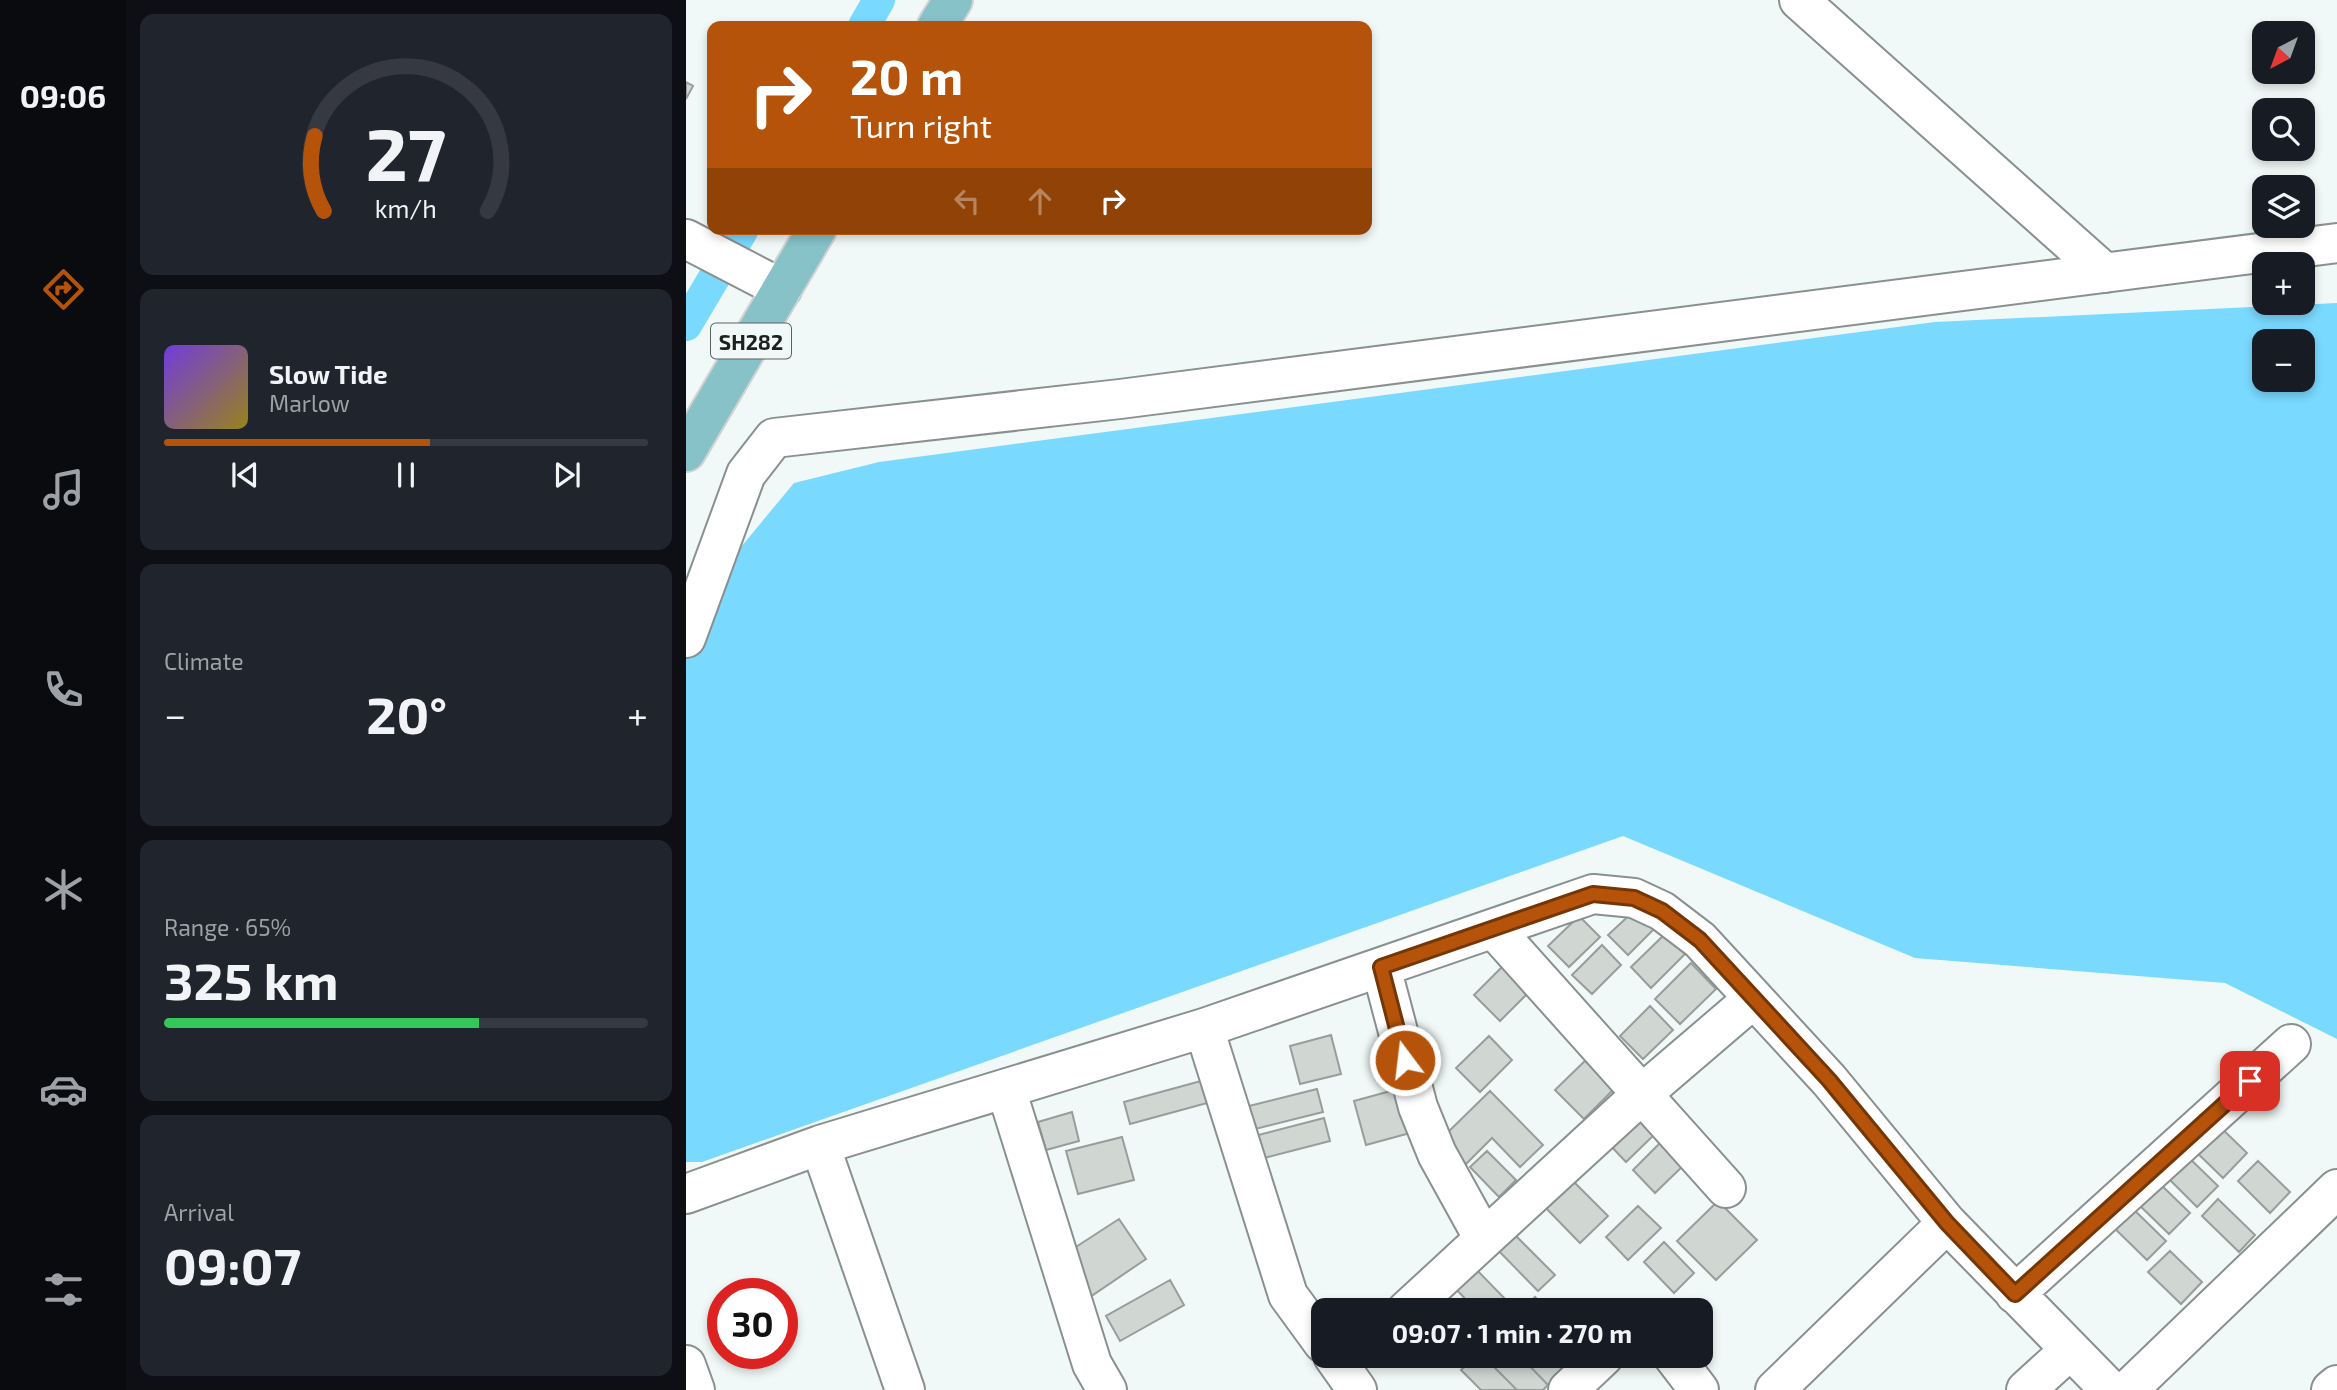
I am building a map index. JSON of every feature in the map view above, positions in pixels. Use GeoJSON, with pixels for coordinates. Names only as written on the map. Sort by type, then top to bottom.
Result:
{"type":"FeatureCollection","features":[{"type":"Feature","properties":{"kind":"main road"},"geometry":{"type":"LineString","coordinates":[[940,21],[953,0]]}},
{"type":"Feature","properties":{"kind":"main road","name":"SH282"},"geometry":{"type":"LineString","coordinates":[[686,453],[813,235]]}},
{"type":"Feature","properties":{"kind":"street"},"geometry":{"type":"LineString","coordinates":[[1799,0],[2105,273]]}},
{"type":"Feature","properties":{"kind":"street"},"geometry":{"type":"LineString","coordinates":[[686,239],[781,288]]}},
{"type":"Feature","properties":{"kind":"street"},"geometry":{"type":"LineString","coordinates":[[686,638],[746,474],[774,438],[1120,400],[2337,243]]}},
{"type":"Feature","properties":{"kind":"street"},"geometry":{"type":"LineString","coordinates":[[686,1194],[820,1145],[1204,1028],[1593,894],[1634,898],[1662,911],[1700,940],[1829,1080],[1947,1223],[2110,1390]]}},
{"type":"Feature","properties":{"kind":"street"},"geometry":{"type":"LineString","coordinates":[[1494,929],[1726,1188]]}},
{"type":"Feature","properties":{"kind":"street"},"geometry":{"type":"LineString","coordinates":[[1381,967],[1418,1107],[1437,1154],[1484,1239]]}},
{"type":"Feature","properties":{"kind":"street"},"geometry":{"type":"LineString","coordinates":[[1420,1298],[1642,1094],[1753,999]]}},
{"type":"Feature","properties":{"kind":"street"},"geometry":{"type":"LineString","coordinates":[[1204,1028],[1288,1295],[1311,1324]]}},
{"type":"Feature","properties":{"kind":"street"},"geometry":{"type":"LineString","coordinates":[[2015,1294],[2291,1044]]}},
{"type":"Feature","properties":{"kind":"street"},"geometry":{"type":"LineString","coordinates":[[1006,1089],[1092,1364],[1107,1390]]}},
{"type":"Feature","properties":{"kind":"street"},"geometry":{"type":"LineString","coordinates":[[820,1145],[905,1390]]}},
{"type":"Feature","properties":{"kind":"street"},"geometry":{"type":"LineString","coordinates":[[2128,1390],[2337,1189]]}},
{"type":"Feature","properties":{"kind":"street"},"geometry":{"type":"LineString","coordinates":[[1775,1390],[1947,1223]]}},
{"type":"Feature","properties":{"kind":"street"},"geometry":{"type":"LineString","coordinates":[[2026,1390],[2070,1350]]}},
{"type":"Feature","properties":{"kind":"street"},"geometry":{"type":"LineString","coordinates":[[686,1365],[695,1390]]}},
{"type":"Feature","properties":{"kind":"street"},"geometry":{"type":"LineString","coordinates":[[1568,1390],[1591,1368]]}},
{"type":"Feature","properties":{"kind":"street"},"geometry":{"type":"LineString","coordinates":[[1682,1368],[1699,1390]]}},
{"type":"Feature","properties":{"kind":"street"},"geometry":{"type":"LineString","coordinates":[[2331,1390],[2337,1385]]}},
{"type":"Feature","properties":{"kind":"water"},"geometry":{"type":"Polygon","coordinates":[[[2337,303],[2337,1039],[2225,983],[1915,958],[1623,836],[702,1162],[686,1162],[686,642],[706,589],[794,483],[879,462],[1935,322],[2252,307],[2252,315],[2315,315],[2315,304],[2337,303]]]}},
{"type":"Feature","properties":{"kind":"building"},"geometry":{"type":"Polygon","coordinates":[[[686,82],[693,86],[686,99],[686,82]]]}},
{"type":"Feature","properties":{"kind":"building"},"geometry":{"type":"Polygon","coordinates":[[[1635,910],[1654,929],[1628,955],[1608,935],[1635,910]]]}},
{"type":"Feature","properties":{"kind":"building"},"geometry":{"type":"Polygon","coordinates":[[[1579,916],[1600,937],[1569,967],[1548,946],[1579,916]]]}},
{"type":"Feature","properties":{"kind":"building"},"geometry":{"type":"Polygon","coordinates":[[[1665,934],[1685,954],[1651,988],[1631,967],[1665,934]]]}},
{"type":"Feature","properties":{"kind":"building"},"geometry":{"type":"Polygon","coordinates":[[[1602,945],[1621,965],[1592,994],[1572,975],[1602,945]]]}},
{"type":"Feature","properties":{"kind":"building"},"geometry":{"type":"Polygon","coordinates":[[[1507,962],[1533,988],[1500,1021],[1474,995],[1507,962]]]}},
{"type":"Feature","properties":{"kind":"building"},"geometry":{"type":"Polygon","coordinates":[[[1691,963],[1716,989],[1680,1024],[1655,999],[1691,963]]]}},
{"type":"Feature","properties":{"kind":"building"},"geometry":{"type":"Polygon","coordinates":[[[1650,1006],[1673,1030],[1643,1059],[1620,1036],[1650,1006]]]}},
{"type":"Feature","properties":{"kind":"building"},"geometry":{"type":"Polygon","coordinates":[[[1331,1035],[1341,1074],[1300,1084],[1290,1046],[1331,1035]]]}},
{"type":"Feature","properties":{"kind":"building"},"geometry":{"type":"Polygon","coordinates":[[[1489,1036],[1512,1060],[1480,1092],[1456,1068],[1489,1036]]]}},
{"type":"Feature","properties":{"kind":"building"},"geometry":{"type":"Polygon","coordinates":[[[1592,1054],[1620,1083],[1584,1119],[1555,1090],[1592,1054]]]}},
{"type":"Feature","properties":{"kind":"building"},"geometry":{"type":"Polygon","coordinates":[[[1201,1081],[1207,1103],[1130,1124],[1124,1102],[1201,1081]]]}},
{"type":"Feature","properties":{"kind":"building"},"geometry":{"type":"Polygon","coordinates":[[[1317,1089],[1323,1112],[1247,1131],[1241,1108],[1317,1089]]]}},
{"type":"Feature","properties":{"kind":"building"},"geometry":{"type":"Polygon","coordinates":[[[1398,1089],[1410,1133],[1366,1145],[1354,1101],[1398,1089]]]}},
{"type":"Feature","properties":{"kind":"building"},"geometry":{"type":"Polygon","coordinates":[[[1490,1091],[1543,1145],[1520,1167],[1492,1138],[1466,1164],[1441,1139],[1490,1091]]]}},
{"type":"Feature","properties":{"kind":"building"},"geometry":{"type":"Polygon","coordinates":[[[1072,1112],[1079,1141],[1046,1150],[1038,1122],[1072,1112]]]}},
{"type":"Feature","properties":{"kind":"building"},"geometry":{"type":"Polygon","coordinates":[[[1636,1113],[1656,1133],[1626,1162],[1607,1142],[1636,1113]]]}},
{"type":"Feature","properties":{"kind":"building"},"geometry":{"type":"Polygon","coordinates":[[[1324,1118],[1330,1141],[1253,1161],[1247,1138],[1324,1118]]]}},
{"type":"Feature","properties":{"kind":"building"},"geometry":{"type":"Polygon","coordinates":[[[2213,1120],[2247,1153],[2223,1178],[2189,1145],[2213,1120]]]}},
{"type":"Feature","properties":{"kind":"building"},"geometry":{"type":"Polygon","coordinates":[[[1122,1137],[1134,1180],[1078,1194],[1066,1151],[1122,1137]]]}},
{"type":"Feature","properties":{"kind":"building"},"geometry":{"type":"Polygon","coordinates":[[[1663,1140],[1686,1163],[1655,1193],[1633,1170],[1663,1140]]]}},
{"type":"Feature","properties":{"kind":"building"},"geometry":{"type":"Polygon","coordinates":[[[1487,1151],[1516,1180],[1499,1197],[1470,1167],[1487,1151]]]}},
{"type":"Feature","properties":{"kind":"building"},"geometry":{"type":"Polygon","coordinates":[[[2182,1151],[2218,1186],[2197,1207],[2162,1172],[2182,1151]]]}},
{"type":"Feature","properties":{"kind":"building"},"geometry":{"type":"Polygon","coordinates":[[[2258,1161],[2290,1192],[2270,1213],[2238,1181],[2258,1161]]]}},
{"type":"Feature","properties":{"kind":"building"},"geometry":{"type":"Polygon","coordinates":[[[1567,1175],[1608,1216],[1580,1243],[1540,1202],[1567,1175]]]}},
{"type":"Feature","properties":{"kind":"building"},"geometry":{"type":"Polygon","coordinates":[[[2156,1180],[2190,1213],[2169,1234],[2135,1201],[2156,1180]]]}},
{"type":"Feature","properties":{"kind":"building"},"geometry":{"type":"Polygon","coordinates":[[[2218,1199],[2255,1235],[2239,1252],[2202,1216],[2218,1199]]]}},
{"type":"Feature","properties":{"kind":"building"},"geometry":{"type":"Polygon","coordinates":[[[1718,1201],[1757,1240],[1716,1280],[1677,1241],[1718,1201]]]}},
{"type":"Feature","properties":{"kind":"building"},"geometry":{"type":"Polygon","coordinates":[[[2126,1202],[2166,1241],[2147,1260],[2107,1221],[2126,1202]]]}},
{"type":"Feature","properties":{"kind":"building"},"geometry":{"type":"Polygon","coordinates":[[[1638,1206],[1661,1228],[1628,1260],[1606,1237],[1638,1206]]]}},
{"type":"Feature","properties":{"kind":"building"},"geometry":{"type":"Polygon","coordinates":[[[1119,1219],[1146,1259],[1090,1297],[1062,1256],[1119,1219]]]}},
{"type":"Feature","properties":{"kind":"building"},"geometry":{"type":"Polygon","coordinates":[[[1507,1227],[1555,1275],[1538,1291],[1491,1243],[1507,1227]]]}},
{"type":"Feature","properties":{"kind":"building"},"geometry":{"type":"Polygon","coordinates":[[[1664,1242],[1694,1273],[1674,1293],[1644,1262],[1664,1242]]]}},
{"type":"Feature","properties":{"kind":"building"},"geometry":{"type":"Polygon","coordinates":[[[2170,1251],[2202,1282],[2181,1304],[2148,1272],[2170,1251]]]}},
{"type":"Feature","properties":{"kind":"building"},"geometry":{"type":"Polygon","coordinates":[[[1469,1262],[1504,1298],[1464,1298],[1448,1281],[1469,1262]]]}},
{"type":"Feature","properties":{"kind":"building"},"geometry":{"type":"Polygon","coordinates":[[[1170,1280],[1184,1305],[1120,1341],[1106,1316],[1170,1280]]]}},
{"type":"Feature","properties":{"kind":"building"},"geometry":{"type":"Polygon","coordinates":[[[1495,1368],[1517,1390],[1481,1390],[1461,1370],[1495,1368]]]}},
{"type":"Feature","properties":{"kind":"building"},"geometry":{"type":"Polygon","coordinates":[[[1495,1368],[1532,1368],[1548,1385],[1543,1390],[1517,1390],[1495,1368]]]}},
{"type":"Feature","properties":{"kind":"building"},"geometry":{"type":"Polygon","coordinates":[[[1532,1368],[1566,1368],[1548,1385],[1532,1368]]]}},
{"type":"Feature","properties":{"kind":"waterway"},"geometry":{"type":"LineString","coordinates":[[867,21],[879,0]]}},
{"type":"Feature","properties":{"kind":"waterway"},"geometry":{"type":"LineString","coordinates":[[686,325],[739,235]]}},
{"type":"Feature","properties":{"kind":"route"},"geometry":{"type":"LineString","coordinates":[[1405,1060],[1381,967],[1593,894],[1634,898],[1662,911],[1700,940],[1829,1080],[1947,1223],[2015,1294],[2250,1081]]}}]}
